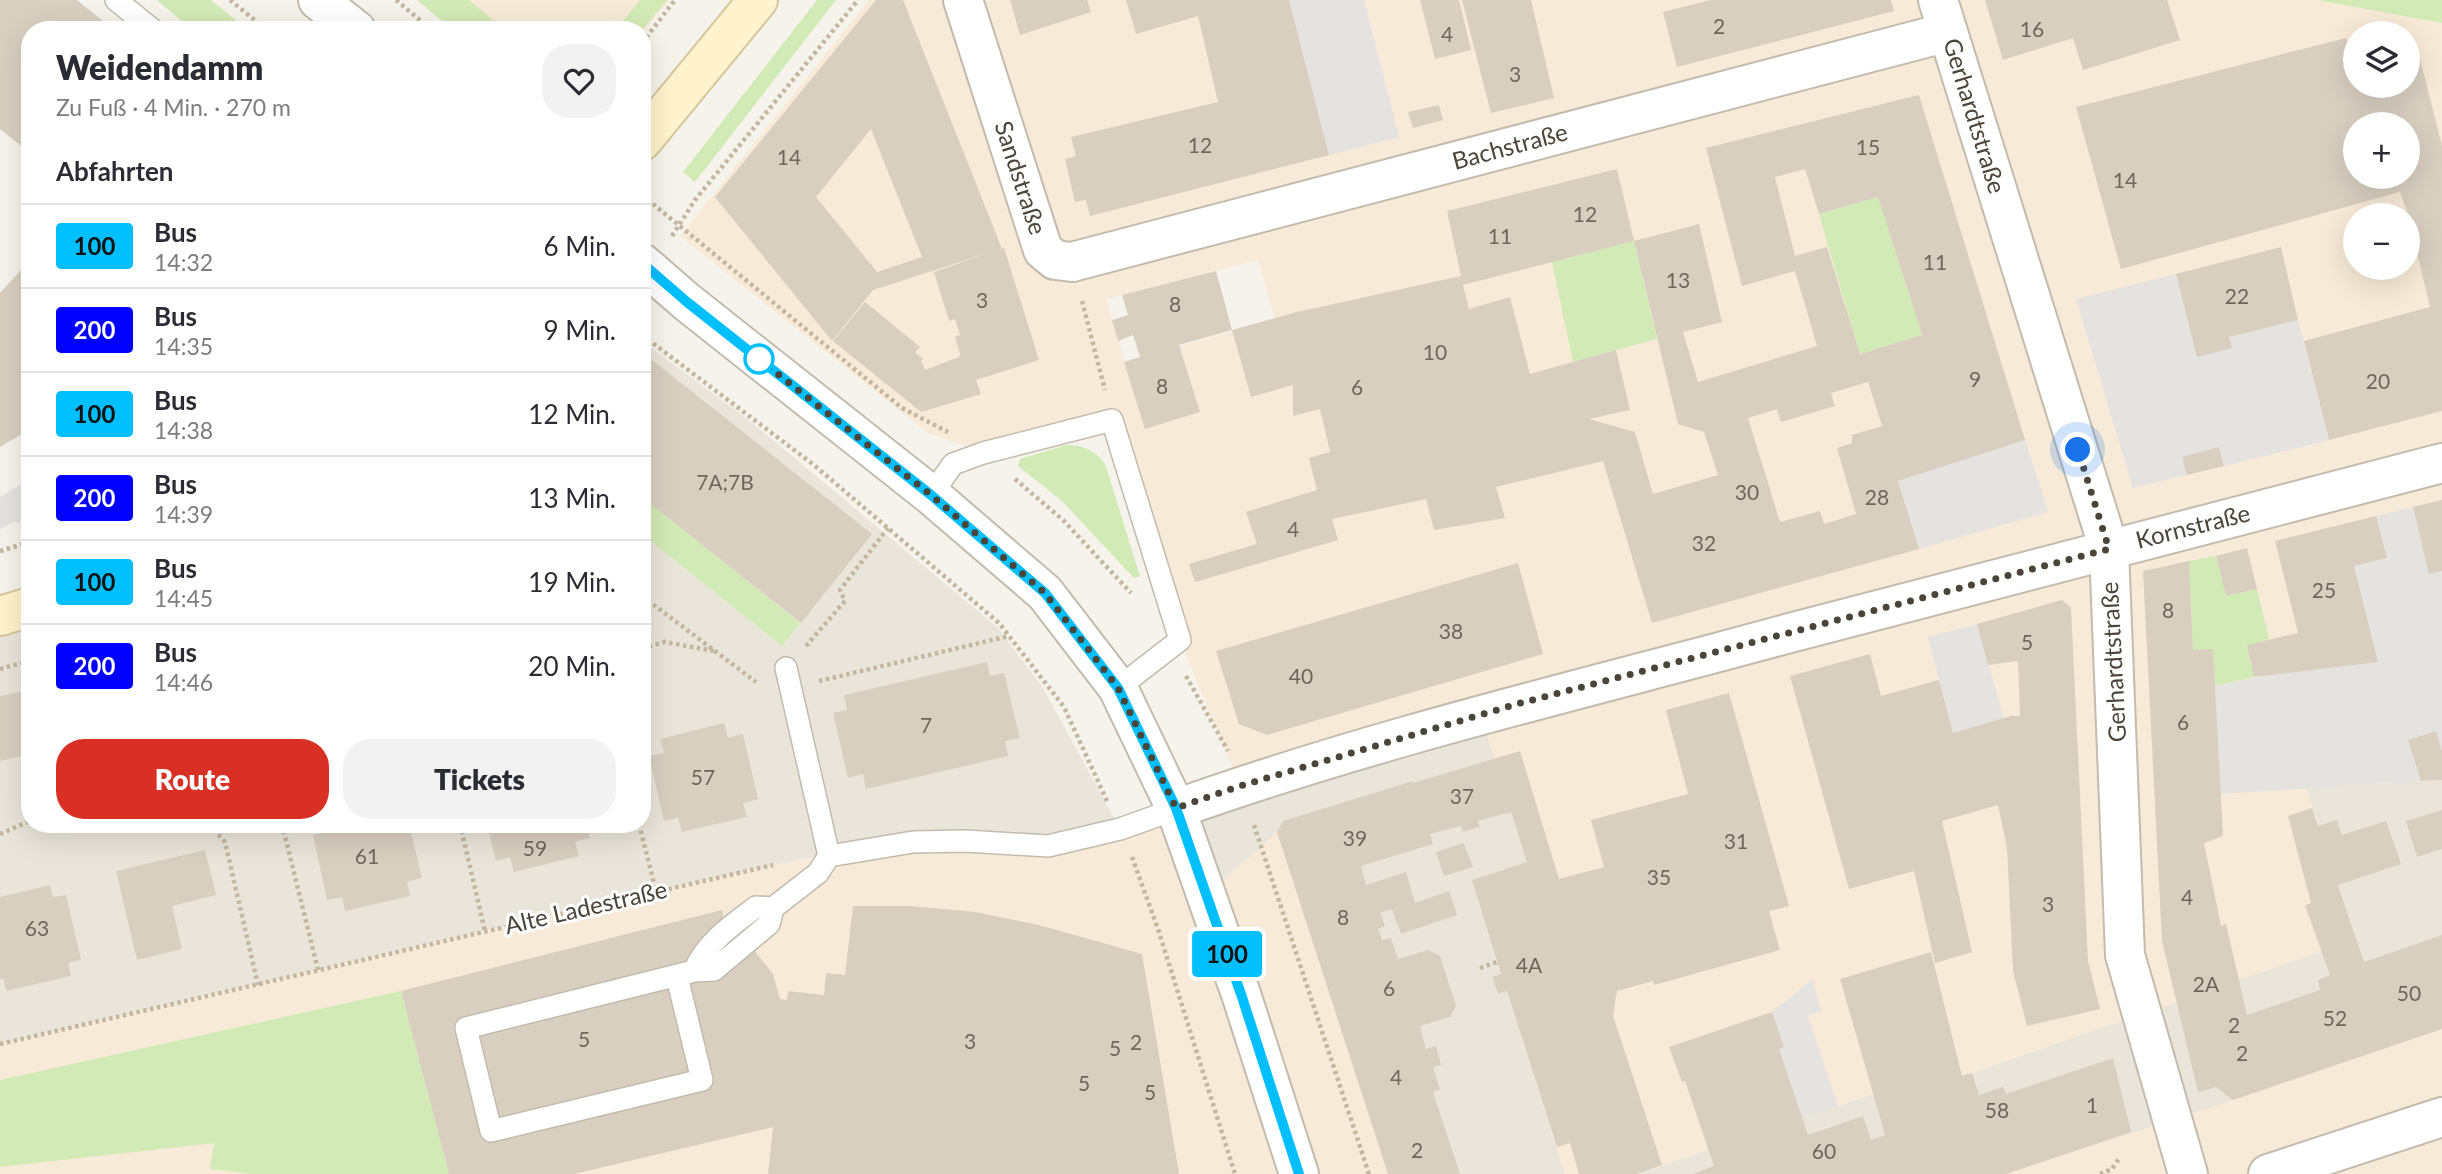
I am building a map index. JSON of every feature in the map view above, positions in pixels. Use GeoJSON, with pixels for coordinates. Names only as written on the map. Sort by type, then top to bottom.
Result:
{"type":"FeatureCollection","features":[{"type":"Feature","properties":{"kind":"main road"},"geometry":{"type":"LineString","coordinates":[[651,130],[758,0]]}},
{"type":"Feature","properties":{"kind":"main road"},"geometry":{"type":"LineString","coordinates":[[0,616],[21,610]]}},
{"type":"Feature","properties":{"kind":"street"},"geometry":{"type":"LineString","coordinates":[[318,0],[345,21]]}},
{"type":"Feature","properties":{"kind":"street","name":"Sandstraße"},"geometry":{"type":"LineString","coordinates":[[963,0],[1043,250],[1055,260],[1072,262]]}},
{"type":"Feature","properties":{"kind":"street","name":"Bachstraße"},"geometry":{"type":"LineString","coordinates":[[1072,262],[1943,16]]}},
{"type":"Feature","properties":{"kind":"street","name":"Gerhardtstraße"},"geometry":{"type":"LineString","coordinates":[[1943,16],[2109,549],[2125,956],[2188,1174]]}},
{"type":"Feature","properties":{"kind":"street"},"geometry":{"type":"LineString","coordinates":[[651,271],[931,495],[1045,593],[1118,688],[1176,808],[1300,1174]]}},
{"type":"Feature","properties":{"kind":"street","name":"Kornstraße"},"geometry":{"type":"LineString","coordinates":[[1176,808],[1240,786],[1517,704],[2442,463]]}},
{"type":"Feature","properties":{"kind":"street"},"geometry":{"type":"LineString","coordinates":[[2268,1174],[2442,1117]]}},
{"type":"Feature","properties":{"kind":"lane"},"geometry":{"type":"LineString","coordinates":[[116,0],[142,21]]}},
{"type":"Feature","properties":{"kind":"lane"},"geometry":{"type":"LineString","coordinates":[[931,495],[953,464],[983,453],[1112,420],[1180,640],[1118,688]]}},
{"type":"Feature","properties":{"kind":"lane"},"geometry":{"type":"LineString","coordinates":[[685,974],[702,1080],[491,1131],[466,1028],[685,974],[714,970],[769,924],[773,908],[818,873],[829,856],[788,678]]}},
{"type":"Feature","properties":{"kind":"lane"},"geometry":{"type":"LineString","coordinates":[[829,856],[913,842],[965,841],[1048,846],[1120,829],[1176,808]]}},
{"type":"Feature","properties":{"kind":"path"},"geometry":{"type":"LineString","coordinates":[[230,0],[256,21]]}},
{"type":"Feature","properties":{"kind":"path"},"geometry":{"type":"LineString","coordinates":[[396,0],[421,21]]}},
{"type":"Feature","properties":{"kind":"path"},"geometry":{"type":"LineString","coordinates":[[651,31],[675,0]]}},
{"type":"Feature","properties":{"kind":"path"},"geometry":{"type":"LineString","coordinates":[[651,257],[680,225],[695,200],[858,0]]}},
{"type":"Feature","properties":{"kind":"path"},"geometry":{"type":"LineString","coordinates":[[651,202],[902,408],[983,453],[1063,520],[1135,599]]}},
{"type":"Feature","properties":{"kind":"path"},"geometry":{"type":"LineString","coordinates":[[1072,262],[1112,420]]}},
{"type":"Feature","properties":{"kind":"path"},"geometry":{"type":"LineString","coordinates":[[651,342],[814,465],[999,623],[1064,707],[1141,879],[1235,1174]]}},
{"type":"Feature","properties":{"kind":"path"},"geometry":{"type":"LineString","coordinates":[[788,678],[845,601],[840,590],[888,528]]}},
{"type":"Feature","properties":{"kind":"path"},"geometry":{"type":"LineString","coordinates":[[0,551],[21,545]]}},
{"type":"Feature","properties":{"kind":"path"},"geometry":{"type":"LineString","coordinates":[[651,603],[715,651],[665,642],[651,646]]}},
{"type":"Feature","properties":{"kind":"path"},"geometry":{"type":"LineString","coordinates":[[788,678],[1009,636]]}},
{"type":"Feature","properties":{"kind":"path"},"geometry":{"type":"LineString","coordinates":[[1171,648],[1232,758],[1369,1174]]}},
{"type":"Feature","properties":{"kind":"path"},"geometry":{"type":"LineString","coordinates":[[0,669],[21,663]]}},
{"type":"Feature","properties":{"kind":"path"},"geometry":{"type":"LineString","coordinates":[[0,834],[21,825]]}},
{"type":"Feature","properties":{"kind":"path"},"geometry":{"type":"LineString","coordinates":[[217,833],[225,842],[258,985]]}},
{"type":"Feature","properties":{"kind":"path"},"geometry":{"type":"LineString","coordinates":[[284,833],[318,970]]}},
{"type":"Feature","properties":{"kind":"path"},"geometry":{"type":"LineString","coordinates":[[462,833],[485,931]]}},
{"type":"Feature","properties":{"kind":"path"},"geometry":{"type":"LineString","coordinates":[[641,833],[656,891]]}},
{"type":"Feature","properties":{"kind":"path","name":"Alte Ladestraße"},"geometry":{"type":"LineString","coordinates":[[0,1044],[656,891],[803,859],[829,856]]}},
{"type":"Feature","properties":{"kind":"path"},"geometry":{"type":"LineString","coordinates":[[1480,968],[1497,962]]}},
{"type":"Feature","properties":{"kind":"path"},"geometry":{"type":"LineString","coordinates":[[2100,1174],[2112,1169],[2120,1157]]}},
{"type":"Feature","properties":{"kind":"shaded area"},"geometry":{"type":"Polygon","coordinates":[[[469,0],[670,0],[651,23],[494,21],[469,0]]]}},
{"type":"Feature","properties":{"kind":"shaded area"},"geometry":{"type":"Polygon","coordinates":[[[869,0],[2317,0],[2442,23],[2442,780],[2306,788],[2357,939],[1972,1073],[1873,1094],[1637,1174],[1565,1174],[1507,991],[1498,994],[1492,977],[1501,974],[1472,880],[1527,862],[1481,716],[1240,786],[1180,640],[1112,420],[983,453],[928,433],[680,236],[869,0]],[[1258,260],[1106,299],[1125,362],[1275,319],[1258,260]]]}},
{"type":"Feature","properties":{"kind":"shaded area"},"geometry":{"type":"Polygon","coordinates":[[[1289,0],[1364,0],[1399,137],[1329,155],[1289,0]]]}},
{"type":"Feature","properties":{"kind":"shaded area"},"geometry":{"type":"Polygon","coordinates":[[[2176,274],[2197,356],[2232,347],[2229,337],[2298,320],[2329,440],[2224,466],[2219,447],[2183,457],[2187,475],[2133,488],[2076,299],[2176,274]]]}},
{"type":"Feature","properties":{"kind":"shaded area"},"geometry":{"type":"Polygon","coordinates":[[[651,348],[750,421],[997,627],[1043,688],[1120,829],[803,859],[0,1044],[0,616],[21,610],[21,833],[651,833],[651,348]]]}},
{"type":"Feature","properties":{"kind":"shaded area"},"geometry":{"type":"Polygon","coordinates":[[[2025,440],[2048,512],[1919,549],[1898,481],[2025,440]]]}},
{"type":"Feature","properties":{"kind":"shaded area"},"geometry":{"type":"Polygon","coordinates":[[[21,484],[21,522],[18,524],[15,521],[0,529],[0,497],[21,484]]]}},
{"type":"Feature","properties":{"kind":"shaded area"},"geometry":{"type":"Polygon","coordinates":[[[2413,507],[2429,574],[2442,571],[2442,752],[2435,731],[2408,740],[2421,781],[2219,794],[2215,686],[2277,673],[2378,662],[2354,566],[2387,558],[2376,516],[2413,507]]]}},
{"type":"Feature","properties":{"kind":"shaded area"},"geometry":{"type":"Polygon","coordinates":[[[1977,624],[2004,719],[1953,733],[1928,637],[1977,624]]]}},
{"type":"Feature","properties":{"kind":"shaded area"},"geometry":{"type":"Polygon","coordinates":[[[1481,716],[1527,862],[1472,880],[1501,974],[1492,978],[1498,994],[1507,991],[1565,1174],[1299,1174],[1176,809],[1481,716]]]}},
{"type":"Feature","properties":{"kind":"shaded area"},"geometry":{"type":"Polygon","coordinates":[[[2442,780],[2442,1174],[1637,1174],[1873,1094],[1972,1073],[2356,939],[2306,788],[2442,780]]]}},
{"type":"Feature","properties":{"kind":"shaded area"},"geometry":{"type":"Polygon","coordinates":[[[1176,809],[1207,895],[1277,832],[1388,1174],[0,1174],[0,1044],[803,859],[1048,846],[1176,809]]]}},
{"type":"Feature","properties":{"kind":"shaded area"},"geometry":{"type":"Polygon","coordinates":[[[1812,980],[1822,1011],[1808,1016],[1838,1106],[1802,1118],[1779,1049],[1784,1047],[1772,1012],[1812,980]]]}},
{"type":"Feature","properties":{"kind":"shaded area"},"geometry":{"type":"Polygon","coordinates":[[[2442,1029],[2442,1174],[2006,1174],[2233,1100],[2442,1029]]]}},
{"type":"Feature","properties":{"kind":"green space"},"geometry":{"type":"Polygon","coordinates":[[[157,0],[211,0],[237,21],[182,21],[157,0]]]}},
{"type":"Feature","properties":{"kind":"green space"},"geometry":{"type":"Polygon","coordinates":[[[417,0],[469,0],[494,21],[442,21],[417,0]]]}},
{"type":"Feature","properties":{"kind":"green space"},"geometry":{"type":"Polygon","coordinates":[[[640,0],[667,0],[650,21],[623,21],[640,0]]]}},
{"type":"Feature","properties":{"kind":"green space"},"geometry":{"type":"Polygon","coordinates":[[[817,0],[836,0],[695,182],[683,172],[817,0]]]}},
{"type":"Feature","properties":{"kind":"green space"},"geometry":{"type":"Polygon","coordinates":[[[2317,0],[2442,0],[2442,23],[2317,0]]]}},
{"type":"Feature","properties":{"kind":"green space"},"geometry":{"type":"Polygon","coordinates":[[[1878,197],[1922,335],[1860,354],[1819,214],[1878,197]]]}},
{"type":"Feature","properties":{"kind":"green space"},"geometry":{"type":"Polygon","coordinates":[[[1634,241],[1657,339],[1573,362],[1552,262],[1634,241]]]}},
{"type":"Feature","properties":{"kind":"green space"},"geometry":{"type":"Polygon","coordinates":[[[1066,445],[1088,449],[1105,464],[1140,576],[1134,578],[1062,501],[1018,466],[1020,459],[1066,445]]]}},
{"type":"Feature","properties":{"kind":"green space"},"geometry":{"type":"Polygon","coordinates":[[[651,504],[800,623],[782,646],[651,541],[651,504]]]}},
{"type":"Feature","properties":{"kind":"green space"},"geometry":{"type":"Polygon","coordinates":[[[2216,556],[2226,596],[2257,589],[2269,639],[2247,646],[2254,677],[2215,686],[2213,650],[2193,650],[2189,561],[2216,556]]]}},
{"type":"Feature","properties":{"kind":"green space"},"geometry":{"type":"Polygon","coordinates":[[[401,991],[449,1174],[252,1174],[210,1169],[214,1143],[0,1167],[0,1080],[401,991]]]}},
{"type":"Feature","properties":{"kind":"building"},"geometry":{"type":"Polygon","coordinates":[[[0,0],[77,0],[103,21],[21,21],[21,146],[0,129],[0,0]]]}},
{"type":"Feature","properties":{"kind":"building"},"geometry":{"type":"Polygon","coordinates":[[[876,0],[903,0],[1002,249],[1004,248],[1039,360],[976,380],[981,394],[921,412],[833,341],[865,302],[920,347],[915,352],[923,359],[921,361],[925,370],[959,357],[955,337],[960,335],[955,319],[949,321],[934,272],[988,253],[873,290],[832,341],[715,197],[876,0]],[[871,129],[816,197],[877,272],[922,257],[871,129]]]}},
{"type":"Feature","properties":{"kind":"building"},"geometry":{"type":"Polygon","coordinates":[[[1010,0],[1087,0],[1091,12],[1020,35],[1010,0]]]}},
{"type":"Feature","properties":{"kind":"building"},"geometry":{"type":"Polygon","coordinates":[[[1126,0],[1289,0],[1329,155],[1090,216],[1086,200],[1075,202],[1065,159],[1076,156],[1071,137],[1218,102],[1198,16],[1136,34],[1126,0]]]}},
{"type":"Feature","properties":{"kind":"building"},"geometry":{"type":"Polygon","coordinates":[[[1420,0],[1459,0],[1471,50],[1435,59],[1420,0]]]}},
{"type":"Feature","properties":{"kind":"building"},"geometry":{"type":"Polygon","coordinates":[[[1462,0],[1531,0],[1554,98],[1491,113],[1462,0]]]}},
{"type":"Feature","properties":{"kind":"building"},"geometry":{"type":"Polygon","coordinates":[[[1711,0],[1891,0],[1894,11],[1677,67],[1663,12],[1711,0]]]}},
{"type":"Feature","properties":{"kind":"building"},"geometry":{"type":"Polygon","coordinates":[[[1985,0],[2167,0],[2180,40],[2083,70],[2073,38],[2003,60],[1985,0]]]}},
{"type":"Feature","properties":{"kind":"building"},"geometry":{"type":"Polygon","coordinates":[[[2343,39],[2343,98],[2420,98],[2420,59],[2442,146],[2442,411],[2329,440],[2304,341],[2430,307],[2420,265],[2420,203],[2404,203],[2400,192],[2360,203],[2343,203],[2343,208],[2121,269],[2076,107],[2343,39]]]}},
{"type":"Feature","properties":{"kind":"building"},"geometry":{"type":"Polygon","coordinates":[[[1919,95],[2025,440],[1898,481],[1919,549],[1652,623],[1603,461],[1496,487],[1505,518],[1434,530],[1426,499],[1332,519],[1338,540],[1195,582],[1189,564],[1257,544],[1246,512],[1317,490],[1309,458],[1330,452],[1320,409],[1293,416],[1293,385],[1251,397],[1232,330],[1297,312],[1461,276],[1447,211],[1617,169],[1634,241],[1699,224],[1722,322],[1683,332],[1698,382],[1817,346],[1795,271],[1742,286],[1706,148],[1919,95]],[[1805,169],[1775,177],[1795,256],[1827,247],[1860,354],[1922,335],[1878,197],[1819,214],[1805,169]],[[1634,241],[1463,285],[1469,309],[1510,297],[1530,374],[1616,350],[1630,410],[1589,419],[1635,432],[1653,494],[1718,475],[1704,432],[1678,424],[1634,241]],[[1868,382],[1831,393],[1835,406],[1781,422],[1777,409],[1748,418],[1780,522],[1820,511],[1824,524],[1856,514],[1837,448],[1852,443],[1852,435],[1882,426],[1868,382]]]}},
{"type":"Feature","properties":{"kind":"building"},"geometry":{"type":"Polygon","coordinates":[[[1439,105],[1443,120],[1413,128],[1408,112],[1439,105]]]}},
{"type":"Feature","properties":{"kind":"building"},"geometry":{"type":"Polygon","coordinates":[[[2281,247],[2298,320],[2229,337],[2232,348],[2197,357],[2176,274],[2281,247]]]}},
{"type":"Feature","properties":{"kind":"building"},"geometry":{"type":"Polygon","coordinates":[[[21,270],[21,434],[0,447],[0,293],[21,270]]]}},
{"type":"Feature","properties":{"kind":"building"},"geometry":{"type":"Polygon","coordinates":[[[1216,271],[1232,330],[1179,345],[1200,412],[1145,429],[1124,362],[1140,357],[1133,335],[1118,341],[1112,320],[1128,315],[1122,295],[1216,271]]]}},
{"type":"Feature","properties":{"kind":"building"},"geometry":{"type":"Polygon","coordinates":[[[651,359],[872,534],[801,623],[651,504],[651,359]]]}},
{"type":"Feature","properties":{"kind":"building"},"geometry":{"type":"Polygon","coordinates":[[[2219,447],[2224,466],[2187,475],[2182,457],[2219,447]]]}},
{"type":"Feature","properties":{"kind":"building"},"geometry":{"type":"Polygon","coordinates":[[[2442,500],[2442,571],[2429,574],[2413,507],[2442,500]]]}},
{"type":"Feature","properties":{"kind":"building"},"geometry":{"type":"Polygon","coordinates":[[[2376,516],[2387,558],[2354,566],[2378,662],[2254,677],[2247,645],[2298,633],[2275,541],[2376,516]]]}},
{"type":"Feature","properties":{"kind":"building"},"geometry":{"type":"Polygon","coordinates":[[[2247,548],[2257,589],[2226,596],[2216,556],[2247,548]]]}},
{"type":"Feature","properties":{"kind":"building"},"geometry":{"type":"Polygon","coordinates":[[[2189,561],[2193,650],[2213,649],[2223,836],[2204,843],[2221,926],[2226,924],[2247,1015],[2320,990],[2318,980],[2330,975],[2305,905],[2311,903],[2288,816],[2312,808],[2318,826],[2337,820],[2342,835],[2386,821],[2401,864],[2338,885],[2364,962],[2442,935],[2442,1029],[2233,1100],[2216,1087],[2198,1092],[2162,941],[2143,571],[2189,561]]]}},
{"type":"Feature","properties":{"kind":"building"},"geometry":{"type":"Polygon","coordinates":[[[1518,563],[1543,654],[1267,735],[1239,724],[1216,651],[1518,563]]]}},
{"type":"Feature","properties":{"kind":"building"},"geometry":{"type":"Polygon","coordinates":[[[2062,600],[2071,608],[2088,961],[2100,1009],[2027,1026],[2013,971],[2007,848],[1998,805],[1942,821],[1972,952],[1935,963],[1914,871],[1849,889],[1790,676],[1870,654],[1881,696],[1939,680],[1953,733],[2011,716],[2020,716],[2018,661],[1988,665],[1977,624],[2062,600]]]}},
{"type":"Feature","properties":{"kind":"building"},"geometry":{"type":"Polygon","coordinates":[[[987,662],[990,676],[1004,673],[1020,738],[1005,741],[1008,756],[866,789],[863,774],[848,778],[833,713],[847,710],[844,695],[987,662]]]}},
{"type":"Feature","properties":{"kind":"building"},"geometry":{"type":"Polygon","coordinates":[[[21,692],[21,756],[0,761],[0,696],[21,692]]]}},
{"type":"Feature","properties":{"kind":"building"},"geometry":{"type":"Polygon","coordinates":[[[1729,693],[1789,906],[1769,911],[1780,950],[1654,985],[1653,981],[1617,991],[1613,1016],[1662,1165],[1637,1174],[1579,1174],[1570,1143],[1557,1147],[1507,991],[1498,994],[1492,977],[1501,974],[1472,880],[1527,862],[1511,812],[1478,821],[1480,827],[1463,832],[1461,826],[1430,834],[1433,844],[1361,866],[1366,885],[1406,872],[1415,903],[1449,891],[1457,915],[1401,934],[1392,909],[1380,913],[1385,926],[1378,929],[1382,940],[1391,938],[1398,959],[1428,950],[1440,956],[1456,1006],[1450,1017],[1420,1026],[1426,1049],[1436,1046],[1441,1065],[1433,1067],[1440,1090],[1433,1092],[1460,1174],[1388,1174],[1277,832],[1283,821],[1520,751],[1559,879],[1604,867],[1591,820],[1688,794],[1666,710],[1729,693]]]}},
{"type":"Feature","properties":{"kind":"building"},"geometry":{"type":"Polygon","coordinates":[[[724,723],[728,738],[743,734],[758,799],[743,803],[747,817],[682,832],[678,818],[664,821],[651,765],[651,756],[664,753],[660,739],[724,723]]]}},
{"type":"Feature","properties":{"kind":"building"},"geometry":{"type":"Polygon","coordinates":[[[2436,731],[2442,752],[2442,780],[2421,781],[2408,740],[2436,731]]]}},
{"type":"Feature","properties":{"kind":"building"},"geometry":{"type":"Polygon","coordinates":[[[2442,810],[2442,849],[2417,857],[2406,821],[2442,810]]]}},
{"type":"Feature","properties":{"kind":"building"},"geometry":{"type":"Polygon","coordinates":[[[411,833],[422,878],[407,882],[410,896],[345,911],[342,897],[327,900],[313,835],[411,833]]]}},
{"type":"Feature","properties":{"kind":"building"},"geometry":{"type":"Polygon","coordinates":[[[489,833],[589,833],[590,838],[575,842],[579,856],[514,872],[510,857],[496,861],[489,833]]]}},
{"type":"Feature","properties":{"kind":"building"},"geometry":{"type":"Polygon","coordinates":[[[1464,843],[1473,867],[1444,876],[1436,852],[1464,843]]]}},
{"type":"Feature","properties":{"kind":"building"},"geometry":{"type":"Polygon","coordinates":[[[205,850],[216,895],[172,906],[182,949],[137,960],[116,871],[205,850]]]}},
{"type":"Feature","properties":{"kind":"building"},"geometry":{"type":"Polygon","coordinates":[[[50,885],[53,897],[66,895],[81,960],[68,963],[71,976],[6,991],[4,979],[0,979],[0,897],[50,885]]]}},
{"type":"Feature","properties":{"kind":"building"},"geometry":{"type":"Polygon","coordinates":[[[853,906],[911,906],[975,912],[1039,925],[1142,954],[1179,1174],[768,1174],[773,1127],[574,1174],[449,1174],[401,991],[722,910],[724,919],[727,917],[773,974],[780,999],[787,1000],[788,991],[824,995],[826,973],[845,975],[853,906]]]}},
{"type":"Feature","properties":{"kind":"building"},"geometry":{"type":"Polygon","coordinates":[[[1931,952],[1962,1076],[1972,1073],[1979,1095],[2003,1087],[2006,1094],[2113,1058],[2131,1132],[2006,1174],[1693,1174],[1714,1166],[1685,1081],[1682,1082],[1669,1047],[1772,1012],[1784,1047],[1779,1049],[1808,1135],[1863,1116],[1871,1140],[1885,1135],[1840,979],[1931,952]]]}},
{"type":"Feature","properties":{"kind":"bus line","name":"100"},"geometry":{"type":"LineString","coordinates":[[651,271],[931,495],[1045,593],[1118,688],[1176,808],[1242,997],[1299,1174]]}},
{"type":"Feature","properties":{"kind":"route"},"geometry":{"type":"LineString","coordinates":[[759,359],[931,495],[1045,593],[1118,688],[1176,808],[1240,786],[1517,704],[2109,549],[2078,450]]}}]}
